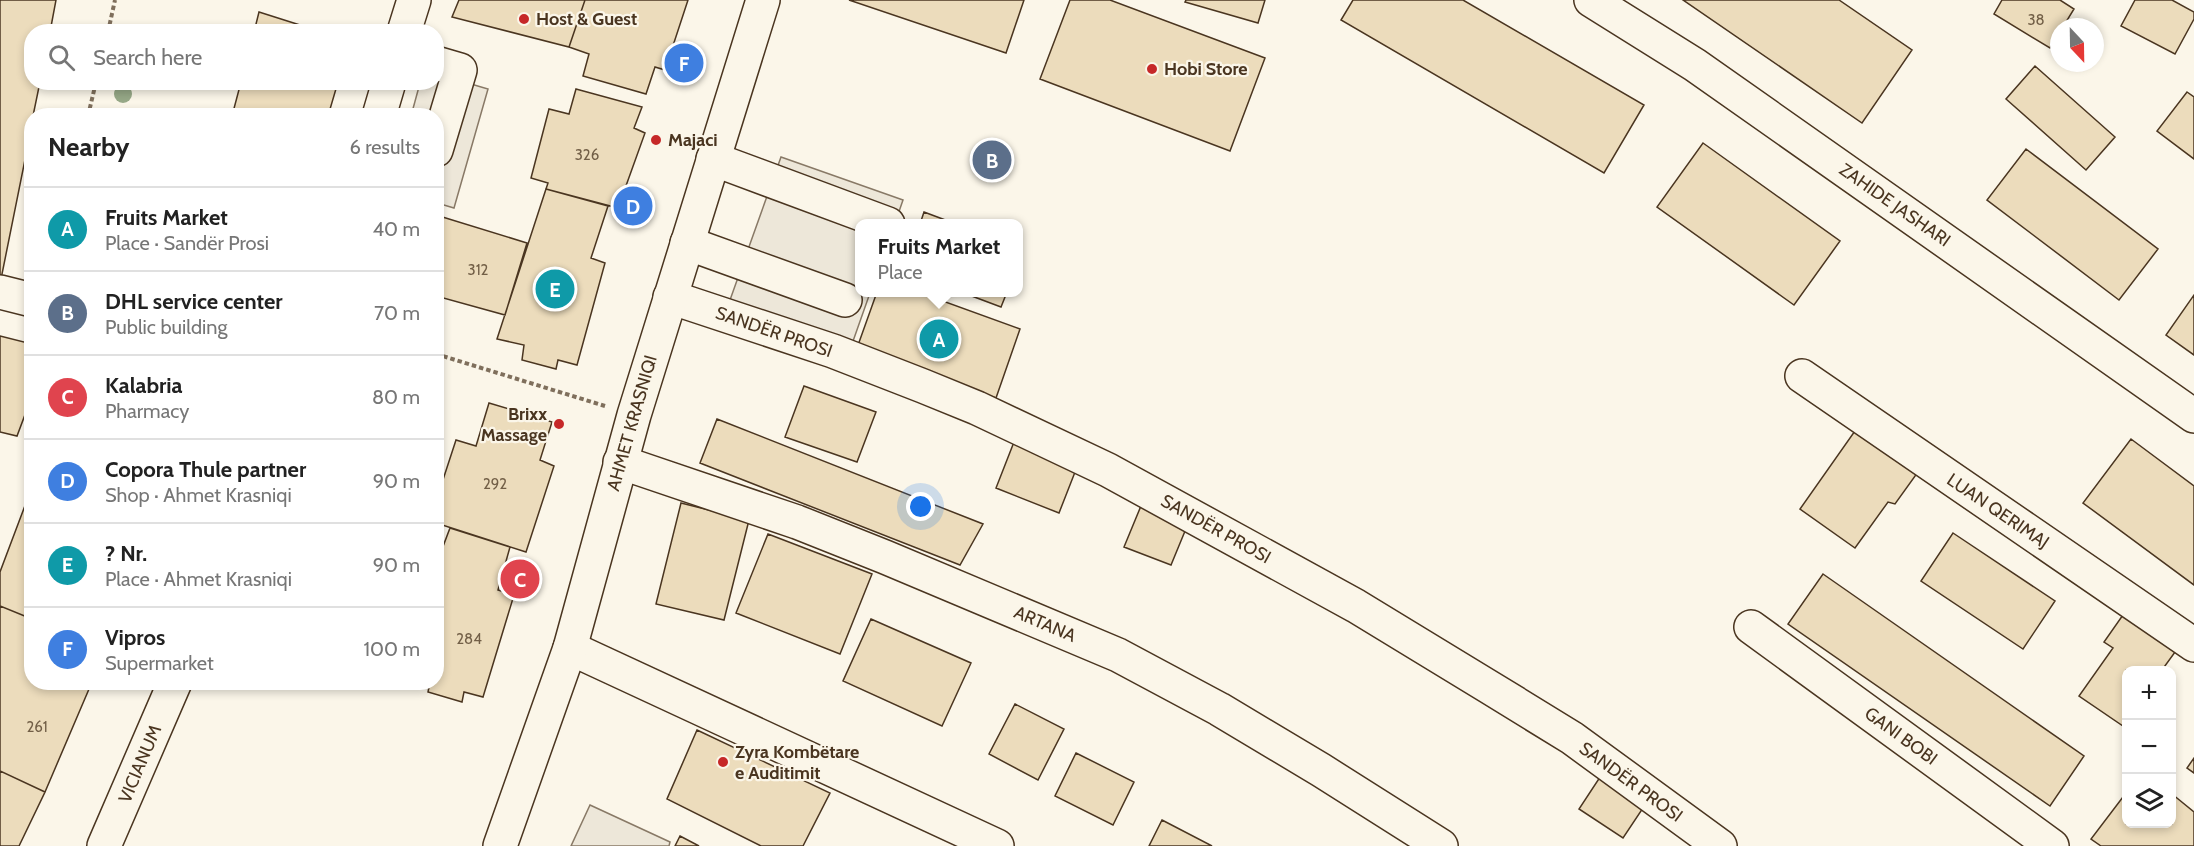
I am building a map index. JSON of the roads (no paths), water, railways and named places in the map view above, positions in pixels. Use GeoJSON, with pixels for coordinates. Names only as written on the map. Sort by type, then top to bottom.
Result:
{"type":"FeatureCollection","features":[{"type":"Feature","properties":{"kind":"street"},"geometry":{"type":"LineString","coordinates":[[407,24],[414,0]]}},
{"type":"Feature","properties":{"kind":"street","name":"AHMET KRASNIQI"},"geometry":{"type":"LineString","coordinates":[[500,846],[570,648],[620,462],[763,0]]}},
{"type":"Feature","properties":{"kind":"street","name":"ZAHIDE JASHARI"},"geometry":{"type":"LineString","coordinates":[[1591,0],[1695,65],[2194,416]]}},
{"type":"Feature","properties":{"kind":"street"},"geometry":{"type":"LineString","coordinates":[[444,65],[460,70],[444,123]]}},
{"type":"Feature","properties":{"kind":"street"},"geometry":{"type":"LineString","coordinates":[[381,108],[387,90]]}},
{"type":"Feature","properties":{"kind":"street"},"geometry":{"type":"LineString","coordinates":[[713,159],[875,219]]}},
{"type":"Feature","properties":{"kind":"street"},"geometry":{"type":"LineString","coordinates":[[687,243],[845,300]]}},
{"type":"Feature","properties":{"kind":"street"},"geometry":{"type":"LineString","coordinates":[[0,292],[24,298]]}},
{"type":"Feature","properties":{"kind":"street","name":"SANDËR PROSI"},"geometry":{"type":"LineString","coordinates":[[670,297],[834,351],[977,408],[1108,470],[1356,606],[1479,680],[1572,738],[1720,846]]}},
{"type":"Feature","properties":{"kind":"street","name":"LUAN QERIMAJ"},"geometry":{"type":"LineString","coordinates":[[1802,376],[2194,645]]}},
{"type":"Feature","properties":{"kind":"street","name":"ARTANA"},"geometry":{"type":"LineString","coordinates":[[620,462],[797,522],[1119,655],[1321,770],[1441,846]]}},
{"type":"Feature","properties":{"kind":"street","name":"GANI BOBI"},"geometry":{"type":"LineString","coordinates":[[1751,627],[2052,846]]}},
{"type":"Feature","properties":{"kind":"street"},"geometry":{"type":"LineString","coordinates":[[570,648],[997,846]]}},
{"type":"Feature","properties":{"kind":"street","name":"VICIANUM"},"geometry":{"type":"LineString","coordinates":[[104,846],[172,690]]}},
{"type":"Feature","properties":{"kind":"place","name":"Host & Guest"},"geometry":{"type":"Point","coordinates":[524,19]}},
{"type":"Feature","properties":{"kind":"place","name":"Vipros"},"geometry":{"type":"Point","coordinates":[684,63]}},
{"type":"Feature","properties":{"kind":"place","name":"Hobi Store"},"geometry":{"type":"Point","coordinates":[1152,69]}},
{"type":"Feature","properties":{"kind":"place","name":"Majaci"},"geometry":{"type":"Point","coordinates":[656,140]}},
{"type":"Feature","properties":{"kind":"place","name":"DHL service center"},"geometry":{"type":"Point","coordinates":[992,160]}},
{"type":"Feature","properties":{"kind":"place","name":"Copora Thule partner"},"geometry":{"type":"Point","coordinates":[633,206]}},
{"type":"Feature","properties":{"kind":"place","name":"? Nr."},"geometry":{"type":"Point","coordinates":[555,289]}},
{"type":"Feature","properties":{"kind":"place","name":"Fruits Market"},"geometry":{"type":"Point","coordinates":[939,339]}},
{"type":"Feature","properties":{"kind":"place","name":"Brixx Massage"},"geometry":{"type":"Point","coordinates":[559,424]}},
{"type":"Feature","properties":{"kind":"place","name":"Kalabria"},"geometry":{"type":"Point","coordinates":[520,579]}},
{"type":"Feature","properties":{"kind":"place","name":"Zyra Kombëtare e Auditimit"},"geometry":{"type":"Point","coordinates":[723,762]}}]}
